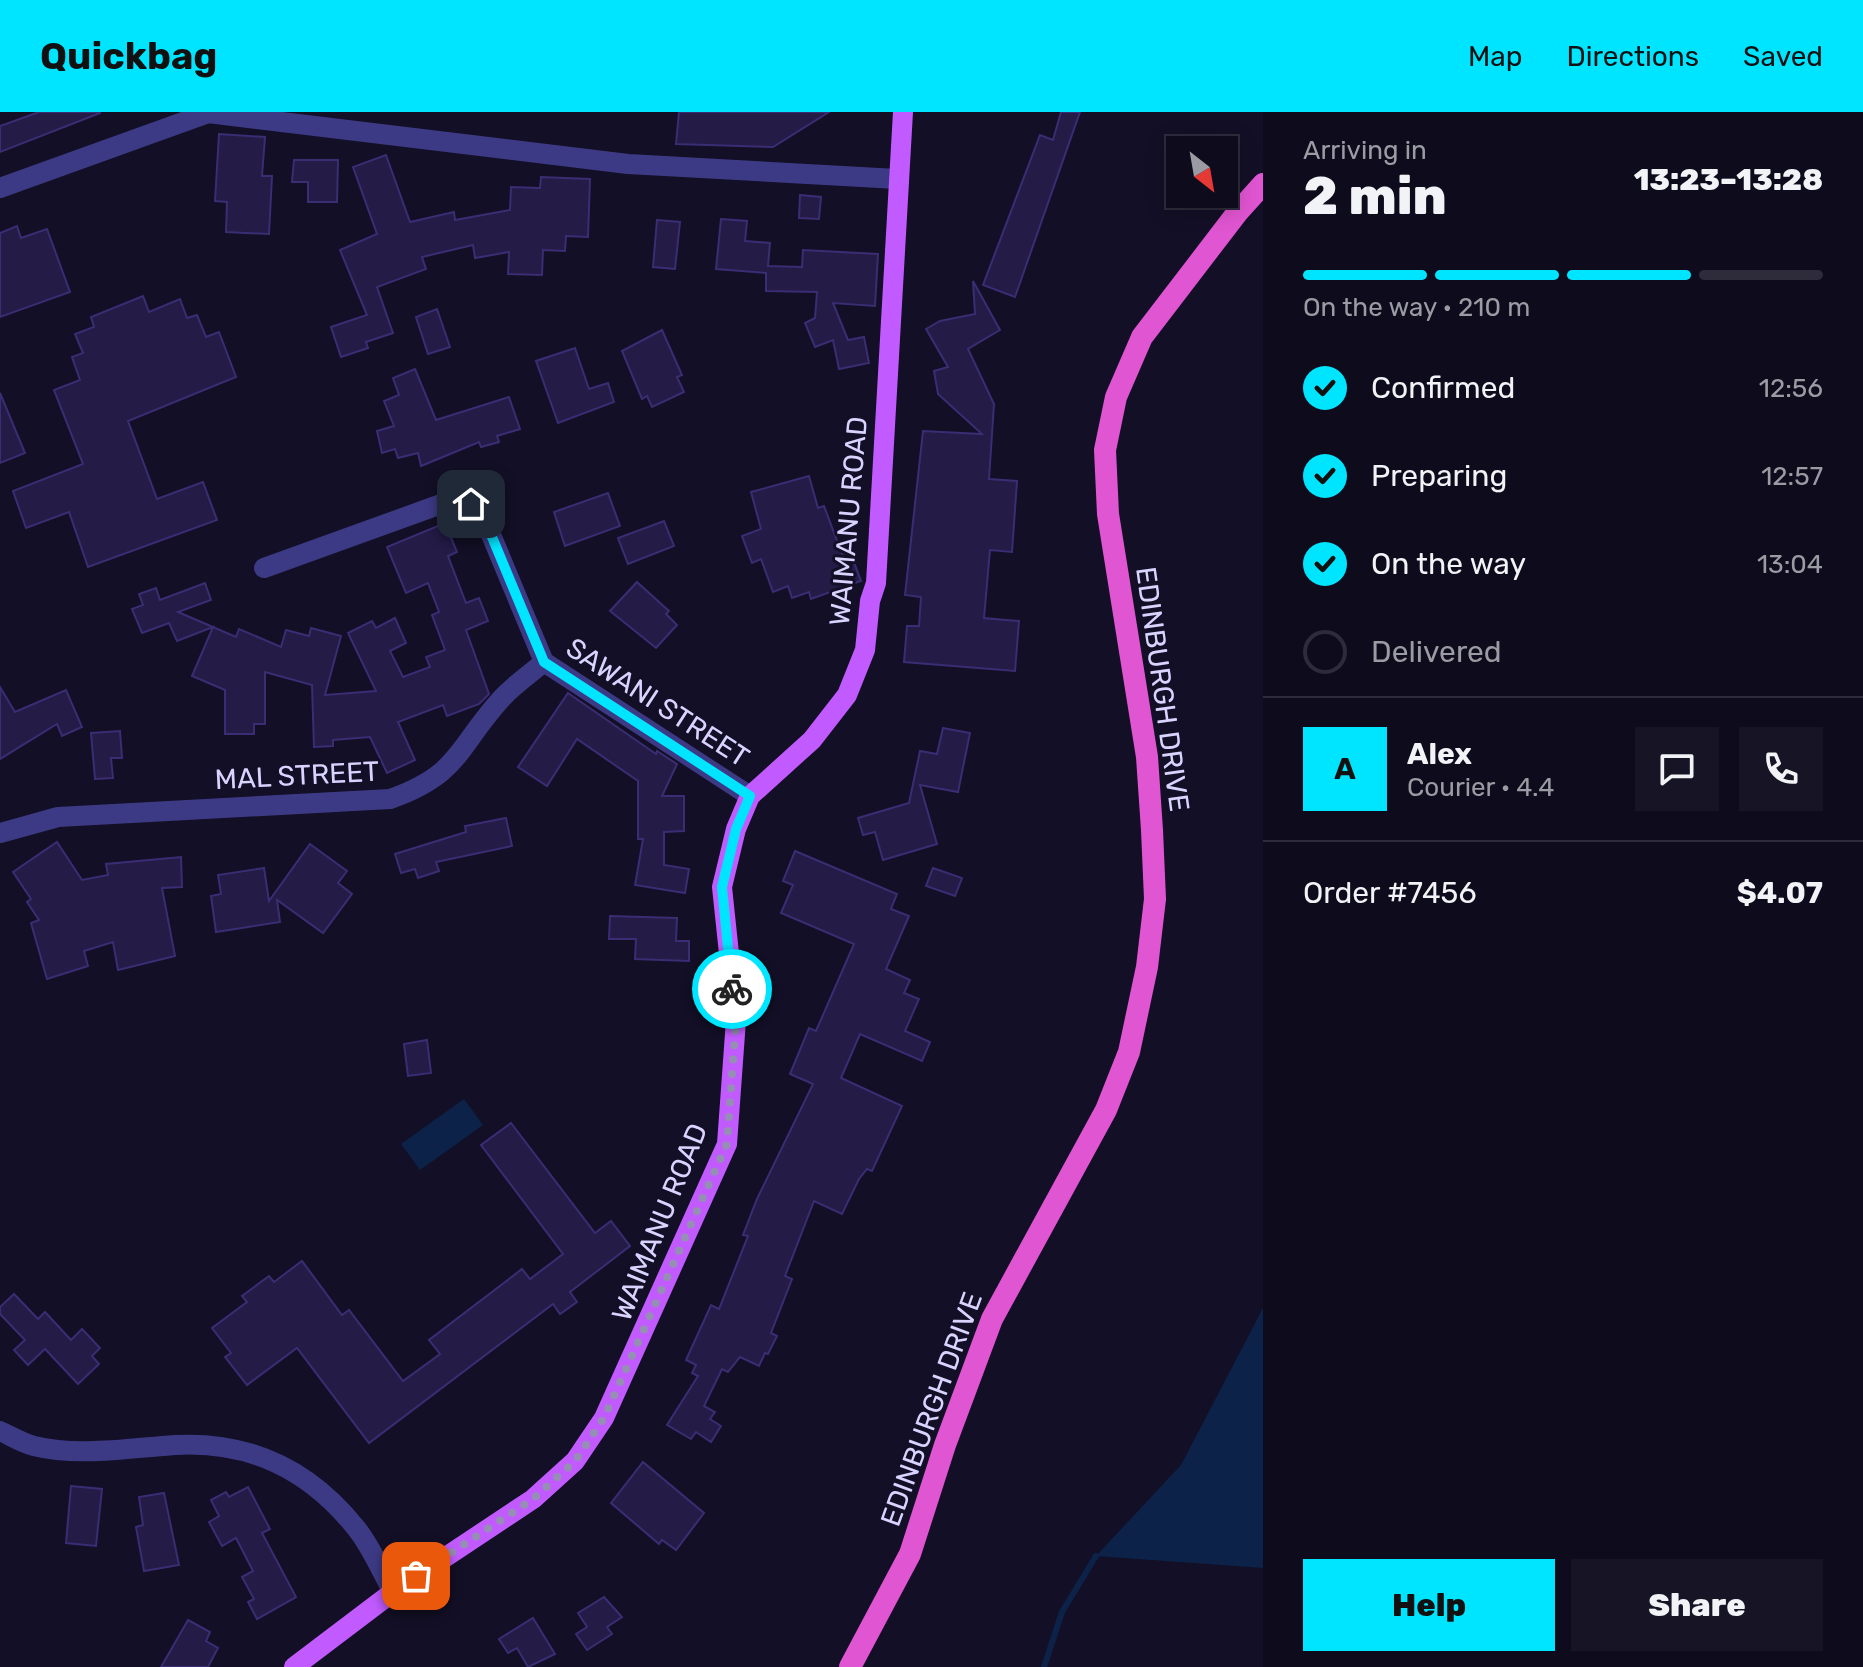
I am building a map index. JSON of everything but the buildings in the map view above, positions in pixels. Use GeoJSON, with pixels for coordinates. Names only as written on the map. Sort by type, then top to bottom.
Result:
{"type":"FeatureCollection","features":[{"type":"Feature","properties":{"kind":"highway","name":"EDINBURGH DRIVE"},"geometry":{"type":"LineString","coordinates":[[850,1667],[910,1554],[945,1445],[992,1319],[1106,1110],[1129,1052],[1152,926],[1153,844],[1147,757],[1108,514],[1105,450],[1116,397],[1142,337],[1263,184]]}},
{"type":"Feature","properties":{"kind":"main road","name":"WAIMANU ROAD"},"geometry":{"type":"LineString","coordinates":[[294,1667],[393,1592],[533,1499],[575,1461],[597,1432],[629,1368],[727,1144],[736,1020],[722,887],[736,829],[750,796],[812,740],[847,695],[865,650],[870,601],[876,583],[903,112]]}},
{"type":"Feature","properties":{"kind":"street"},"geometry":{"type":"LineString","coordinates":[[0,188],[208,113],[628,164],[897,179]]}},
{"type":"Feature","properties":{"kind":"street","name":"SAWANI STREET"},"geometry":{"type":"LineString","coordinates":[[264,568],[455,499],[482,513],[544,662],[750,796]]}},
{"type":"Feature","properties":{"kind":"street","name":"MAL STREET"},"geometry":{"type":"LineString","coordinates":[[0,833],[58,817],[390,799],[438,777],[458,759],[502,699],[544,662]]}},
{"type":"Feature","properties":{"kind":"street"},"geometry":{"type":"LineString","coordinates":[[0,1431],[34,1446],[79,1449],[178,1445],[234,1447],[272,1458],[296,1474],[357,1529],[393,1592]]}},
{"type":"Feature","properties":{"kind":"water"},"geometry":{"type":"Polygon","coordinates":[[[464,1099],[483,1125],[420,1170],[401,1144],[464,1099]]]}},
{"type":"Feature","properties":{"kind":"water"},"geometry":{"type":"Polygon","coordinates":[[[1263,1308],[1263,1568],[1096,1556],[1181,1465],[1263,1308]]]}},
{"type":"Feature","properties":{"kind":"waterway"},"geometry":{"type":"LineString","coordinates":[[1044,1667],[1062,1612],[1096,1556]]}},
{"type":"Feature","properties":{"kind":"way so far"},"geometry":{"type":"LineString","coordinates":[[416,1576],[533,1499],[575,1461],[589,1445],[604,1418],[727,1144],[733,1101],[736,1020],[732,989]]}},
{"type":"Feature","properties":{"kind":"route"},"geometry":{"type":"LineString","coordinates":[[471,504],[482,513],[544,662],[750,796],[736,829],[722,887],[732,989]]}}]}
